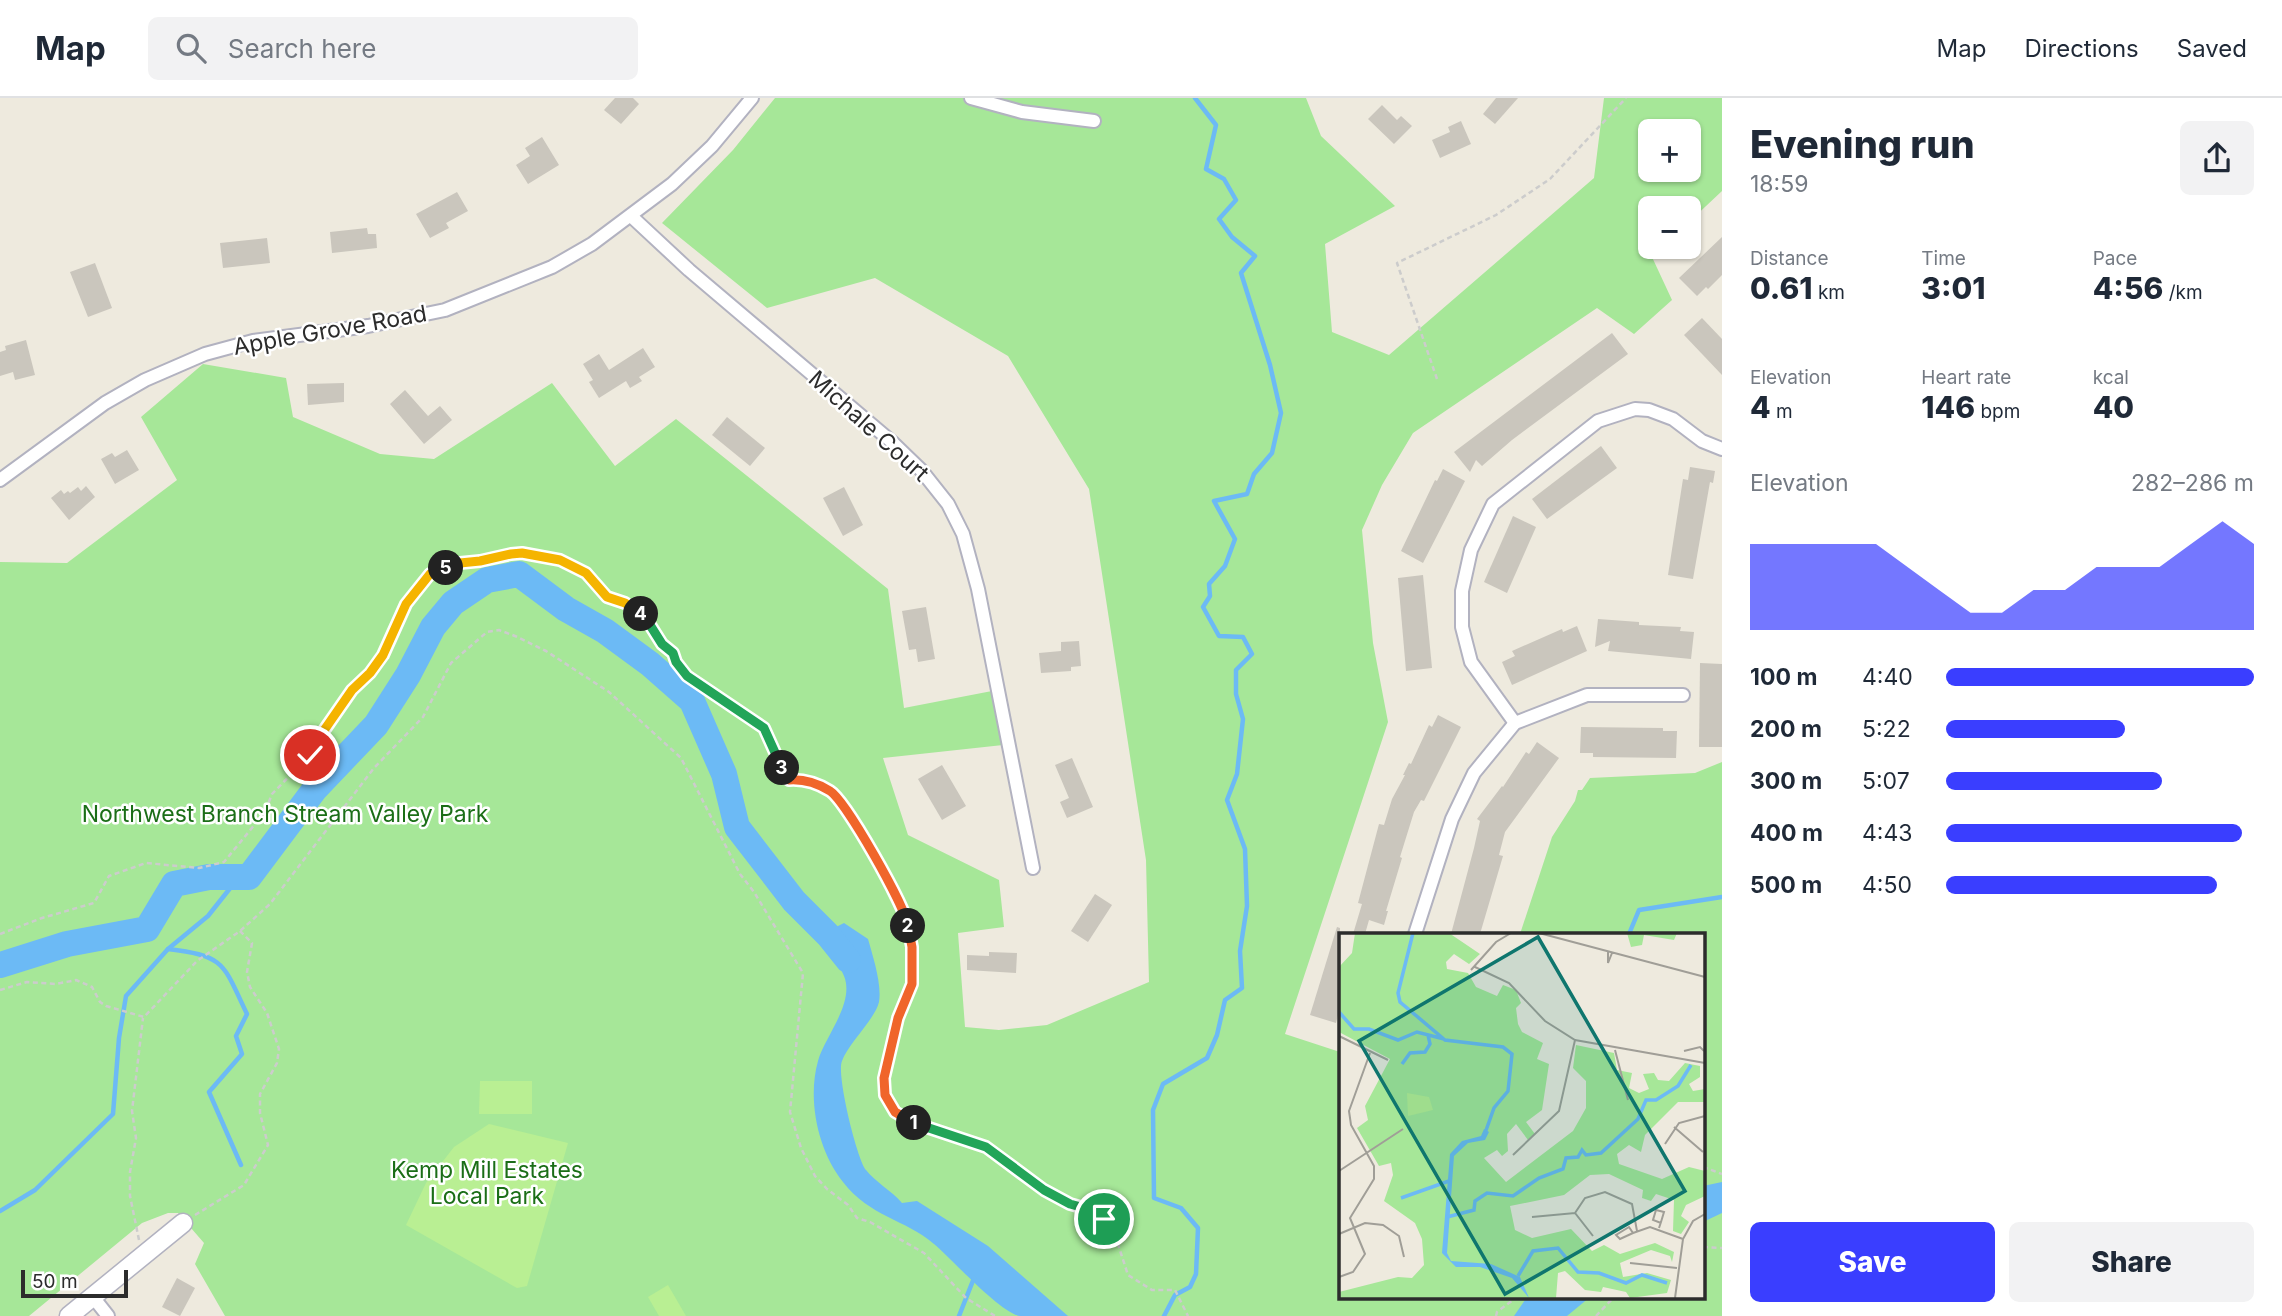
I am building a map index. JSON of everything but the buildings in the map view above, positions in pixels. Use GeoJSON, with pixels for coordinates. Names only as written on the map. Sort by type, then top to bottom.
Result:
{"type":"FeatureCollection","features":[{"type":"Feature","properties":{"kind":"street","name":"Apple Grove Road"},"geometry":{"type":"LineString","coordinates":[[0,480],[105,403],[145,380],[205,354],[253,341],[368,327],[445,310],[552,267],[592,244],[672,184],[712,146],[752,98]]}},
{"type":"Feature","properties":{"kind":"street"},"geometry":{"type":"LineString","coordinates":[[971,98],[1022,111],[1094,121]]}},
{"type":"Feature","properties":{"kind":"street","name":"Michale Court"},"geometry":{"type":"LineString","coordinates":[[631,216],[689,270],[892,442],[921,470],[948,503],[963,534],[978,589],[1033,868]]}},
{"type":"Feature","properties":{"kind":"street"},"geometry":{"type":"LineString","coordinates":[[1515,723],[1471,662],[1462,627],[1462,591],[1472,550],[1493,504],[1598,421],[1635,409],[1649,410],[1673,419],[1702,441],[1722,449]]}},
{"type":"Feature","properties":{"kind":"street"},"geometry":{"type":"LineString","coordinates":[[1415,933],[1457,808],[1474,773],[1515,723],[1587,695],[1683,695]]}},
{"type":"Feature","properties":{"kind":"street"},"geometry":{"type":"LineString","coordinates":[[69,1316],[183,1223]]}},
{"type":"Feature","properties":{"kind":"street"},"geometry":{"type":"LineString","coordinates":[[93,1297],[108,1316]]}},
{"type":"Feature","properties":{"kind":"path"},"geometry":{"type":"LineString","coordinates":[[1437,379],[1397,263],[1496,215],[1550,179],[1626,98]]}},
{"type":"Feature","properties":{"kind":"path"},"geometry":{"type":"LineString","coordinates":[[0,934],[94,903],[109,876],[146,863],[199,868],[224,862],[265,813],[272,794],[310,755],[352,690],[370,673],[383,655],[406,604],[430,574],[460,563],[511,554],[522,553],[560,560],[586,573],[607,597],[625,603],[645,617],[687,676],[764,728],[789,780],[803,779],[832,792],[868,846],[907,916],[912,947],[912,984],[898,1018],[884,1078],[885,1095],[895,1112],[913,1122],[986,1147],[1044,1190],[1104,1219],[1115,1235],[1128,1275],[1152,1290],[1175,1290],[1188,1316]]}},
{"type":"Feature","properties":{"kind":"path"},"geometry":{"type":"LineString","coordinates":[[142,1256],[130,1196],[130,1172],[135,1138],[132,1111],[144,1017],[197,961],[240,932],[270,904],[374,768],[423,717],[451,663],[487,632],[499,630],[546,651],[609,692],[681,758],[740,874],[754,892],[803,973],[790,1112],[801,1148],[815,1176],[848,1205],[857,1218],[878,1226],[924,1253],[966,1298],[995,1316]]}},
{"type":"Feature","properties":{"kind":"path"},"geometry":{"type":"LineString","coordinates":[[183,1223],[244,1185],[268,1145],[260,1113],[260,1094],[277,1063],[279,1048],[267,1013],[250,987],[247,972],[252,943],[240,932]]}},
{"type":"Feature","properties":{"kind":"path"},"geometry":{"type":"LineString","coordinates":[[0,990],[27,982],[56,984],[76,980],[92,987],[100,1002],[106,1006],[144,1017]]}},
{"type":"Feature","properties":{"kind":"path"},"geometry":{"type":"LineString","coordinates":[[1704,1167],[1722,1174]]}},
{"type":"Feature","properties":{"kind":"path"},"geometry":{"type":"LineString","coordinates":[[1704,1247],[1722,1248]]}},
{"type":"Feature","properties":{"kind":"path"},"geometry":{"type":"LineString","coordinates":[[1496,1316],[1497,1312],[1516,1298]]}},
{"type":"Feature","properties":{"kind":"path"},"geometry":{"type":"LineString","coordinates":[[1596,1316],[1613,1298]]}},
{"type":"Feature","properties":{"kind":"green space","name":"Northwest Branch Stream Valley Park"},"geometry":{"type":"Polygon","coordinates":[[[775,98],[1306,98],[1321,136],[1395,206],[1325,244],[1332,332],[1389,355],[1594,178],[1604,98],[1722,98],[1722,191],[1701,211],[1701,196],[1638,196],[1638,259],[1653,259],[1672,300],[1634,334],[1597,308],[1413,433],[1382,485],[1362,530],[1373,643],[1388,722],[1285,1034],[1339,1052],[1339,1298],[1704,1298],[1704,933],[1520,933],[1552,837],[1575,801],[1578,790],[1582,790],[1590,778],[1695,773],[1722,762],[1722,1316],[225,1316],[195,1264],[204,1243],[178,1213],[168,1213],[142,1223],[29,1316],[0,1316],[0,562],[67,563],[177,480],[141,417],[203,364],[286,378],[293,417],[380,454],[434,459],[552,383],[615,466],[676,419],[888,589],[904,708],[992,691],[1003,745],[883,758],[908,835],[999,880],[1004,927],[958,933],[965,1027],[999,1030],[1047,1025],[1149,982],[1146,860],[1089,489],[1008,356],[875,278],[767,308],[662,223],[733,150],[775,98]]]}},
{"type":"Feature","properties":{"kind":"green space"},"geometry":{"type":"Polygon","coordinates":[[[480,1081],[532,1081],[532,1114],[479,1114],[480,1081]]]}},
{"type":"Feature","properties":{"kind":"green space","name":"Kemp Mill Estates Local Park"},"geometry":{"type":"Polygon","coordinates":[[[489,1124],[568,1143],[527,1286],[517,1288],[406,1225],[426,1183],[454,1147],[489,1124]]]}},
{"type":"Feature","properties":{"kind":"green space"},"geometry":{"type":"Polygon","coordinates":[[[668,1285],[686,1316],[659,1316],[648,1297],[668,1285]]]}},
{"type":"Feature","properties":{"kind":"water"},"geometry":{"type":"Polygon","coordinates":[[[844,923],[868,939],[879,987],[877,1009],[845,1054],[841,1069],[848,1116],[862,1163],[874,1178],[902,1203],[917,1201],[988,1246],[1068,1316],[1020,1316],[1011,1313],[934,1244],[853,1194],[834,1170],[817,1124],[814,1108],[815,1076],[818,1061],[846,997],[846,986],[839,966],[816,937],[844,923]]]}},
{"type":"Feature","properties":{"kind":"water"},"geometry":{"type":"Polygon","coordinates":[[[1722,1182],[1722,1213],[1704,1222],[1704,1186],[1722,1182]]]}},
{"type":"Feature","properties":{"kind":"water"},"geometry":{"type":"Polygon","coordinates":[[[1589,1298],[1567,1316],[1514,1316],[1525,1300],[1589,1298]]]}},
{"type":"Feature","properties":{"kind":"waterway"},"geometry":{"type":"LineString","coordinates":[[1164,1316],[1175,1295],[1190,1287],[1196,1274],[1198,1228],[1181,1208],[1154,1198],[1153,1110],[1163,1084],[1207,1058],[1217,1035],[1225,1000],[1242,988],[1240,951],[1247,906],[1245,849],[1227,800],[1237,774],[1243,719],[1236,694],[1236,670],[1252,654],[1243,637],[1219,636],[1203,607],[1210,596],[1209,584],[1225,566],[1235,539],[1214,501],[1247,494],[1254,474],[1272,453],[1281,413],[1270,365],[1241,273],[1255,256],[1232,237],[1219,219],[1236,200],[1224,179],[1206,169],[1216,125],[1195,98]]}},
{"type":"Feature","properties":{"kind":"waterway"},"geometry":{"type":"LineString","coordinates":[[0,965],[67,944],[147,929],[174,884],[209,877],[249,877],[315,789],[376,725],[408,675],[433,627],[453,603],[487,580],[519,574],[566,609],[605,631],[650,664],[692,701],[724,774],[737,827],[794,901],[828,935],[848,960]]}},
{"type":"Feature","properties":{"kind":"waterway"},"geometry":{"type":"LineString","coordinates":[[0,1211],[35,1190],[113,1114],[119,1038],[126,996],[168,949],[208,916],[239,877]]}},
{"type":"Feature","properties":{"kind":"waterway"},"geometry":{"type":"LineString","coordinates":[[1629,933],[1639,910],[1722,897]]}},
{"type":"Feature","properties":{"kind":"waterway"},"geometry":{"type":"LineString","coordinates":[[168,949],[201,955],[220,965],[227,973],[247,1014],[236,1036],[242,1054],[209,1092],[241,1165]]}},
{"type":"Feature","properties":{"kind":"waterway"},"geometry":{"type":"LineString","coordinates":[[959,1316],[974,1278]]}},
{"type":"Feature","properties":{"kind":"route"},"geometry":{"type":"LineString","coordinates":[[310,755],[352,690],[370,673],[383,655],[406,604],[430,574],[460,563],[522,553],[560,560],[586,573],[607,597],[625,603],[645,617],[687,676],[764,728],[789,780],[803,779],[832,792],[892,886],[907,916],[912,947],[912,984],[898,1018],[884,1078],[885,1095],[895,1112],[913,1122],[986,1147],[1044,1190],[1104,1219]]}}]}
